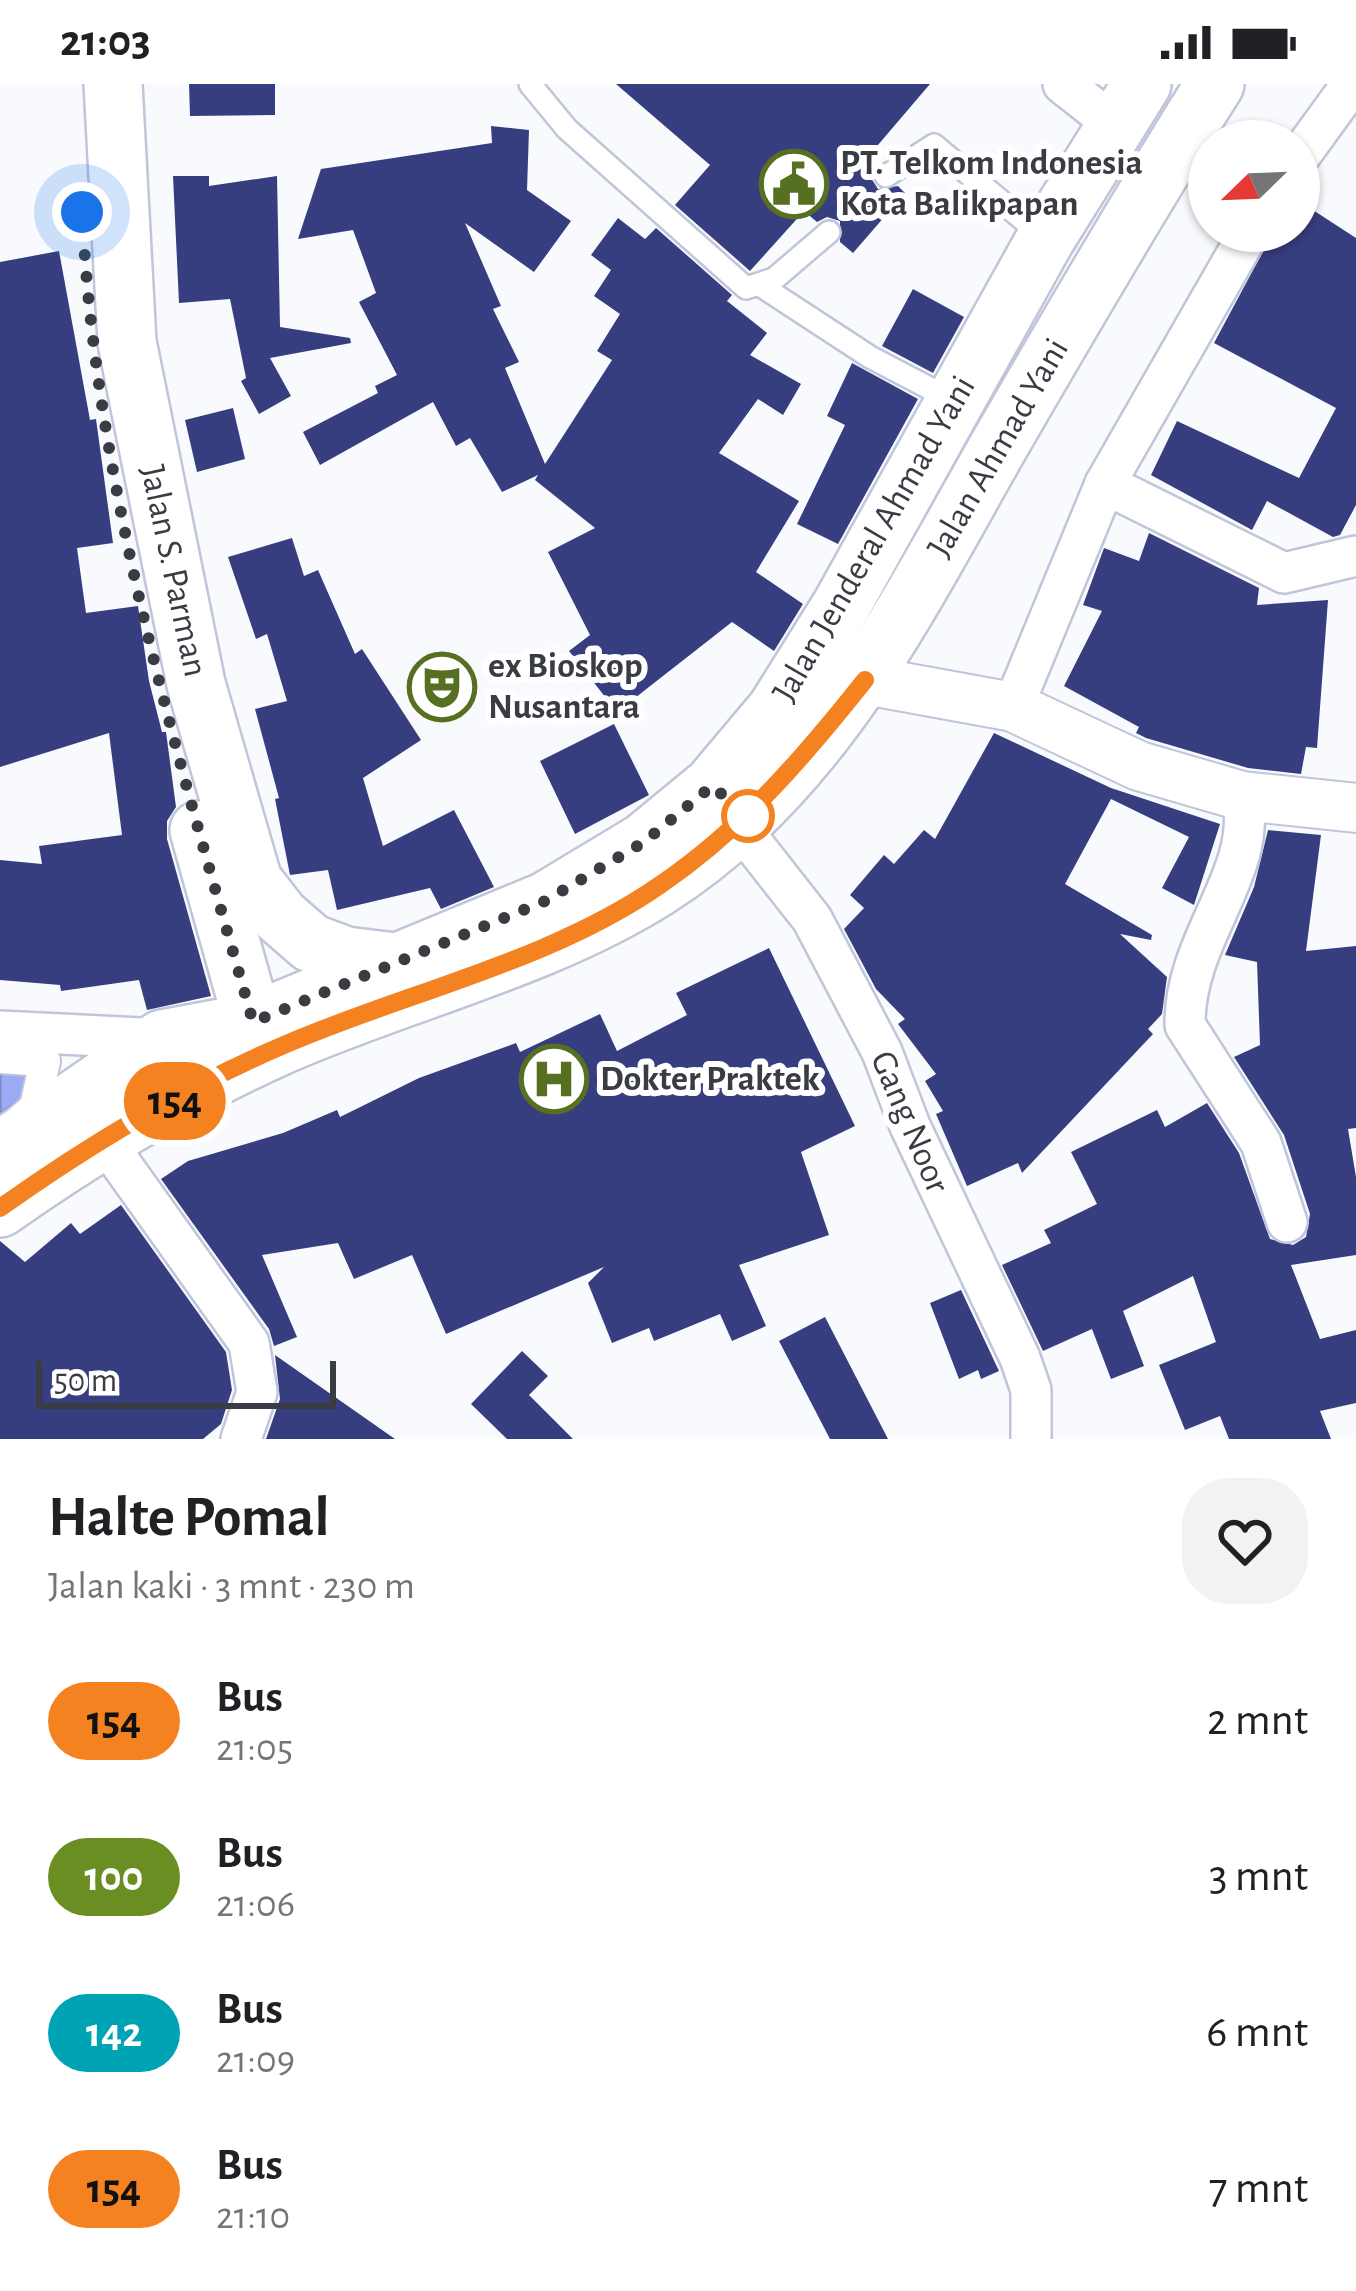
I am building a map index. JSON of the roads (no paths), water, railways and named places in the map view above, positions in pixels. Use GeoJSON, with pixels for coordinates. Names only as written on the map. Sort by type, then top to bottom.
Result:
{"type":"FeatureCollection","features":[{"type":"Feature","properties":{"kind":"main road","name":"Jalan S. Parman"},"geometry":{"type":"LineString","coordinates":[[75,84],[89,340],[163,700],[253,1022]]}},
{"type":"Feature","properties":{"kind":"main road","name":"Jalan S. Parman"},"geometry":{"type":"LineString","coordinates":[[112,84],[127,342],[196,684],[253,880],[280,916],[311,944],[346,956],[395,962]]}},
{"type":"Feature","properties":{"kind":"main road","name":"Jalan Ahmad Yani"},"geometry":{"type":"LineString","coordinates":[[865,680],[1131,215],[1215,84]]}},
{"type":"Feature","properties":{"kind":"main road","name":"Jalan Jenderal Ahmad Yani"},"geometry":{"type":"LineString","coordinates":[[0,1151],[162,1040],[253,1022],[545,901],[644,842],[712,786],[798,676],[1046,238],[1129,105]]}},
{"type":"Feature","properties":{"kind":"main road","name":"Jalan Jenderal Ahmad Yani"},"geometry":{"type":"LineString","coordinates":[[0,1208],[104,1140],[281,1046],[565,935],[657,888],[739,826],[865,680]]}},
{"type":"Feature","properties":{"kind":"street"},"geometry":{"type":"LineString","coordinates":[[1063,84],[1129,105]]}},
{"type":"Feature","properties":{"kind":"street"},"geometry":{"type":"LineString","coordinates":[[1320,128],[1352,84]]}},
{"type":"Feature","properties":{"kind":"street"},"geometry":{"type":"LineString","coordinates":[[1013,707],[1105,484],[1238,252]]}},
{"type":"Feature","properties":{"kind":"street"},"geometry":{"type":"LineString","coordinates":[[1105,484],[1284,573],[1356,556]]}},
{"type":"Feature","properties":{"kind":"street"},"geometry":{"type":"LineString","coordinates":[[865,680],[1013,707],[1139,766],[1242,796],[1356,808]]}},
{"type":"Feature","properties":{"kind":"street"},"geometry":{"type":"LineString","coordinates":[[1242,796],[1248,821],[1243,853],[1202,936],[1185,1002],[1185,1025],[1261,1143],[1287,1222]]}},
{"type":"Feature","properties":{"kind":"street","name":"Gang Noor"},"geometry":{"type":"LineString","coordinates":[[739,826],[812,919],[882,1052],[910,1126],[1020,1358],[1031,1390],[1031,1439]]}},
{"type":"Feature","properties":{"kind":"street"},"geometry":{"type":"LineString","coordinates":[[0,1031],[162,1040]]}},
{"type":"Feature","properties":{"kind":"street"},"geometry":{"type":"LineString","coordinates":[[0,1058],[45,1061],[35,1107],[0,1136]]}},
{"type":"Feature","properties":{"kind":"street"},"geometry":{"type":"LineString","coordinates":[[104,1140],[249,1343],[257,1392],[241,1439]]}},
{"type":"Feature","properties":{"kind":"lane"},"geometry":{"type":"LineString","coordinates":[[530,84],[567,129],[746,288],[763,287],[829,232]]}},
{"type":"Feature","properties":{"kind":"lane"},"geometry":{"type":"LineString","coordinates":[[886,176],[934,145],[1046,238]]}},
{"type":"Feature","properties":{"kind":"lane"},"geometry":{"type":"LineString","coordinates":[[763,287],[870,357],[954,401]]}},
{"type":"Feature","properties":{"kind":"water"},"geometry":{"type":"Polygon","coordinates":[[[0,1067],[32,1069],[29,1094],[0,1114],[0,1067]]]}},
{"type":"Feature","properties":{"kind":"place","name":"PT. Telkom Indonesia Kota Balikpapan"},"geometry":{"type":"Point","coordinates":[794,184]}},
{"type":"Feature","properties":{"kind":"place","name":"ex Bioskop Nusantara"},"geometry":{"type":"Point","coordinates":[442,687]}},
{"type":"Feature","properties":{"kind":"place","name":"Dokter Praktek"},"geometry":{"type":"Point","coordinates":[554,1079]}}]}
